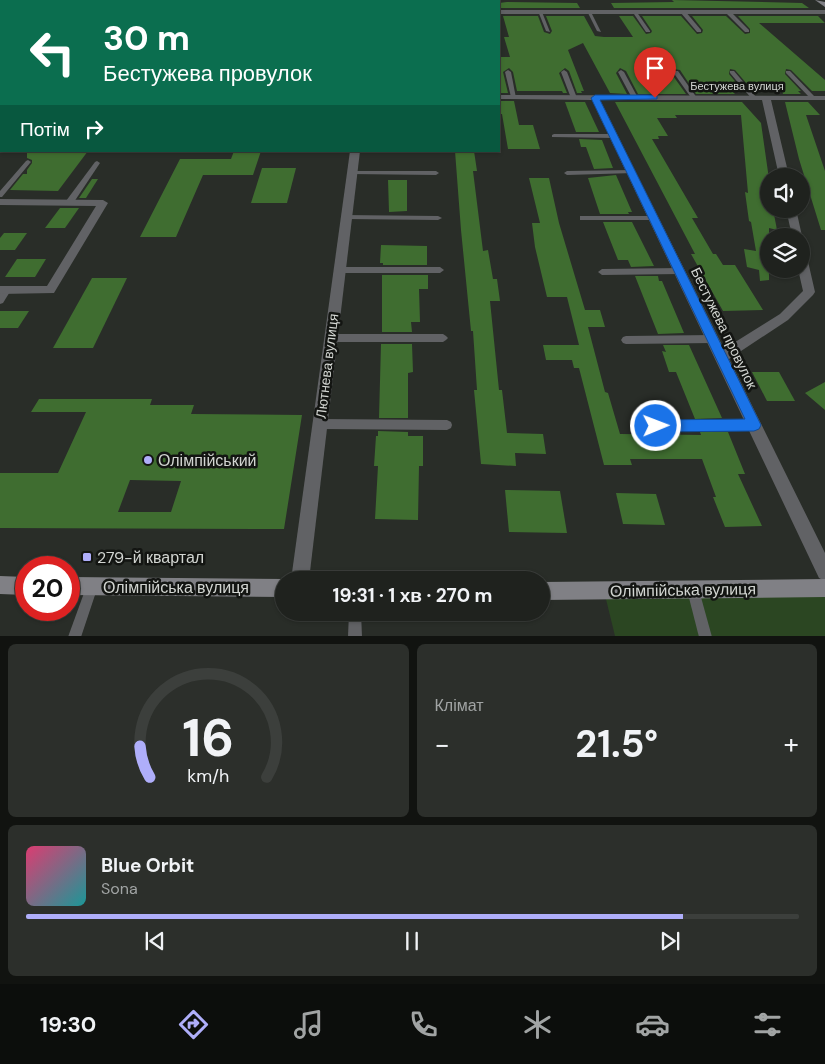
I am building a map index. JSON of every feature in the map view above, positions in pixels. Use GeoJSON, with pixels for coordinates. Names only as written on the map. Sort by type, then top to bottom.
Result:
{"type":"FeatureCollection","features":[{"type":"Feature","properties":{"kind":"main road"},"geometry":{"type":"LineString","coordinates":[[818,0],[825,5]]}},
{"type":"Feature","properties":{"kind":"main road"},"geometry":{"type":"LineString","coordinates":[[0,585],[15,586]]}},
{"type":"Feature","properties":{"kind":"main road","name":"Олімпійська вулиця"},"geometry":{"type":"LineString","coordinates":[[80,586],[275,588]]}},
{"type":"Feature","properties":{"kind":"main road","name":"Олімпійська вулиця"},"geometry":{"type":"LineString","coordinates":[[550,591],[825,588]]}},
{"type":"Feature","properties":{"kind":"street"},"geometry":{"type":"LineString","coordinates":[[645,6],[650,12]]}},
{"type":"Feature","properties":{"kind":"street"},"geometry":{"type":"LineString","coordinates":[[500,12],[825,12]]}},
{"type":"Feature","properties":{"kind":"street","name":"Бестужева вулиця"},"geometry":{"type":"LineString","coordinates":[[500,97],[825,98]]}},
{"type":"Feature","properties":{"kind":"street","name":"Бестужева провулок"},"geometry":{"type":"LineString","coordinates":[[595,98],[825,572]]}},
{"type":"Feature","properties":{"kind":"street"},"geometry":{"type":"LineString","coordinates":[[766,98],[782,168]]}},
{"type":"Feature","properties":{"kind":"street","name":"Лютнева вулиця"},"geometry":{"type":"LineString","coordinates":[[301,571],[355,152]]}},
{"type":"Feature","properties":{"kind":"street"},"geometry":{"type":"LineString","coordinates":[[0,202],[103,203],[50,290],[4,290]]}},
{"type":"Feature","properties":{"kind":"street"},"geometry":{"type":"LineString","coordinates":[[721,357],[784,316],[809,292],[806,278]]}},
{"type":"Feature","properties":{"kind":"lane"},"geometry":{"type":"LineString","coordinates":[[540,12],[548,31]]}},
{"type":"Feature","properties":{"kind":"lane"},"geometry":{"type":"LineString","coordinates":[[589,12],[599,31]]}},
{"type":"Feature","properties":{"kind":"lane"},"geometry":{"type":"LineString","coordinates":[[634,12],[648,31]]}},
{"type":"Feature","properties":{"kind":"lane"},"geometry":{"type":"LineString","coordinates":[[683,12],[699,31]]}},
{"type":"Feature","properties":{"kind":"lane"},"geometry":{"type":"LineString","coordinates":[[728,12],[747,31]]}},
{"type":"Feature","properties":{"kind":"lane"},"geometry":{"type":"LineString","coordinates":[[508,72],[514,97]]}},
{"type":"Feature","properties":{"kind":"lane"},"geometry":{"type":"LineString","coordinates":[[564,72],[574,98]]}},
{"type":"Feature","properties":{"kind":"lane"},"geometry":{"type":"LineString","coordinates":[[621,72],[635,98]]}},
{"type":"Feature","properties":{"kind":"lane"},"geometry":{"type":"LineString","coordinates":[[676,72],[694,98]]}},
{"type":"Feature","properties":{"kind":"lane"},"geometry":{"type":"LineString","coordinates":[[732,72],[754,98]]}},
{"type":"Feature","properties":{"kind":"lane"},"geometry":{"type":"LineString","coordinates":[[788,72],[813,98]]}},
{"type":"Feature","properties":{"kind":"lane"},"geometry":{"type":"LineString","coordinates":[[554,136],[614,136]]}},
{"type":"Feature","properties":{"kind":"lane"},"geometry":{"type":"LineString","coordinates":[[0,195],[28,162]]}},
{"type":"Feature","properties":{"kind":"lane"},"geometry":{"type":"LineString","coordinates":[[69,203],[97,163]]}},
{"type":"Feature","properties":{"kind":"lane"},"geometry":{"type":"LineString","coordinates":[[567,173],[632,172]]}},
{"type":"Feature","properties":{"kind":"lane"},"geometry":{"type":"LineString","coordinates":[[352,173],[436,173]]}},
{"type":"Feature","properties":{"kind":"lane"},"geometry":{"type":"LineString","coordinates":[[346,217],[438,218]]}},
{"type":"Feature","properties":{"kind":"lane"},"geometry":{"type":"LineString","coordinates":[[583,218],[654,218]]}},
{"type":"Feature","properties":{"kind":"lane"},"geometry":{"type":"LineString","coordinates":[[340,270],[440,270]]}},
{"type":"Feature","properties":{"kind":"lane"},"geometry":{"type":"LineString","coordinates":[[602,272],[680,272]]}},
{"type":"Feature","properties":{"kind":"lane"},"geometry":{"type":"LineString","coordinates":[[0,301],[4,290]]}},
{"type":"Feature","properties":{"kind":"lane"},"geometry":{"type":"LineString","coordinates":[[331,338],[444,338]]}},
{"type":"Feature","properties":{"kind":"lane"},"geometry":{"type":"LineString","coordinates":[[626,340],[712,339]]}},
{"type":"Feature","properties":{"kind":"lane"},"geometry":{"type":"LineString","coordinates":[[320,424],[447,425]]}},
{"type":"Feature","properties":{"kind":"lane"},"geometry":{"type":"LineString","coordinates":[[656,426],[754,425]]}},
{"type":"Feature","properties":{"kind":"lane"},"geometry":{"type":"LineString","coordinates":[[74,636],[92,586]]}},
{"type":"Feature","properties":{"kind":"lane"},"geometry":{"type":"LineString","coordinates":[[693,590],[706,636]]}},
{"type":"Feature","properties":{"kind":"lane"},"geometry":{"type":"LineString","coordinates":[[355,621],[355,636]]}},
{"type":"Feature","properties":{"kind":"green space"},"geometry":{"type":"Polygon","coordinates":[[[825,586],[825,636],[615,636],[604,591],[825,586]]]}},
{"type":"Feature","properties":{"kind":"building"},"geometry":{"type":"Polygon","coordinates":[[[672,0],[802,3],[809,8],[614,8],[611,3],[674,2],[672,0]]]}},
{"type":"Feature","properties":{"kind":"building"},"geometry":{"type":"Polygon","coordinates":[[[500,3],[577,3],[580,8],[501,8],[500,3]]]}},
{"type":"Feature","properties":{"kind":"building"},"geometry":{"type":"Polygon","coordinates":[[[503,16],[538,16],[544,32],[550,34],[552,31],[546,16],[584,16],[595,36],[633,37],[619,16],[633,16],[646,34],[652,31],[642,16],[681,16],[697,34],[702,33],[703,30],[692,16],[726,16],[745,34],[750,33],[750,29],[738,16],[818,16],[825,23],[759,23],[825,80],[825,91],[812,91],[791,70],[786,69],[785,74],[801,91],[798,91],[801,94],[783,94],[782,91],[753,91],[735,70],[730,69],[729,74],[743,91],[732,91],[735,94],[696,94],[680,70],[674,69],[671,73],[686,94],[638,94],[626,71],[620,68],[616,73],[627,94],[610,93],[583,43],[568,50],[584,91],[581,91],[582,93],[577,93],[569,71],[565,68],[559,73],[567,93],[562,91],[517,91],[513,72],[509,68],[503,72],[508,93],[500,93],[500,57],[510,57],[504,37],[509,37],[503,16]]]}},
{"type":"Feature","properties":{"kind":"building"},"geometry":{"type":"Polygon","coordinates":[[[500,101],[514,101],[519,125],[533,125],[540,149],[508,149],[502,114],[500,114],[500,101]]]}},
{"type":"Feature","properties":{"kind":"building"},"geometry":{"type":"Polygon","coordinates":[[[565,102],[585,102],[599,132],[576,132],[565,102]]]}},
{"type":"Feature","properties":{"kind":"building"},"geometry":{"type":"Polygon","coordinates":[[[615,102],[742,102],[761,123],[767,168],[760,168],[760,218],[775,218],[777,228],[760,228],[760,278],[769,278],[769,280],[760,281],[759,270],[747,267],[744,249],[756,251],[745,192],[748,193],[741,115],[675,115],[677,118],[657,118],[668,136],[658,136],[659,139],[652,139],[698,218],[692,218],[713,254],[716,254],[723,265],[735,265],[763,310],[723,311],[691,254],[695,254],[615,102]]]}},
{"type":"Feature","properties":{"kind":"building"},"geometry":{"type":"Polygon","coordinates":[[[785,102],[808,102],[820,115],[806,115],[825,171],[825,230],[821,230],[810,194],[810,168],[802,168],[785,102]]]}},
{"type":"Feature","properties":{"kind":"building"},"geometry":{"type":"Polygon","coordinates":[[[579,139],[602,140],[613,168],[594,169],[586,147],[581,147],[579,139]]]}},
{"type":"Feature","properties":{"kind":"building"},"geometry":{"type":"Polygon","coordinates":[[[27,152],[87,152],[58,191],[10,190],[23,174],[27,174],[32,160],[27,158],[27,152]]]}},
{"type":"Feature","properties":{"kind":"building"},"geometry":{"type":"Polygon","coordinates":[[[234,152],[261,152],[253,175],[203,175],[176,237],[140,237],[180,159],[231,159],[234,152]]]}},
{"type":"Feature","properties":{"kind":"building"},"geometry":{"type":"Polygon","coordinates":[[[455,152],[474,152],[477,171],[473,171],[483,251],[488,250],[493,279],[497,279],[500,301],[490,301],[499,390],[502,390],[507,433],[543,434],[546,454],[515,453],[516,466],[481,464],[474,390],[477,390],[473,331],[471,331],[455,152]]]}},
{"type":"Feature","properties":{"kind":"building"},"geometry":{"type":"Polygon","coordinates":[[[262,168],[296,168],[287,203],[251,203],[262,168]]]}},
{"type":"Feature","properties":{"kind":"building"},"geometry":{"type":"Polygon","coordinates":[[[616,175],[632,212],[628,212],[629,214],[600,214],[588,178],[616,175]]]}},
{"type":"Feature","properties":{"kind":"building"},"geometry":{"type":"Polygon","coordinates":[[[529,178],[549,178],[559,223],[585,310],[600,310],[605,327],[588,327],[605,392],[608,393],[620,434],[701,435],[700,432],[728,432],[745,474],[738,474],[762,526],[725,527],[713,497],[716,497],[702,459],[630,459],[632,465],[604,465],[579,368],[574,368],[572,360],[546,360],[543,345],[579,345],[567,297],[547,297],[535,247],[532,223],[540,223],[529,178]]]}},
{"type":"Feature","properties":{"kind":"building"},"geometry":{"type":"Polygon","coordinates":[[[92,179],[98,179],[86,198],[79,198],[92,179]]]}},
{"type":"Feature","properties":{"kind":"building"},"geometry":{"type":"Polygon","coordinates":[[[388,180],[407,180],[407,211],[389,212],[388,180]]]}},
{"type":"Feature","properties":{"kind":"building"},"geometry":{"type":"Polygon","coordinates":[[[60,208],[79,208],[65,228],[45,228],[60,208]]]}},
{"type":"Feature","properties":{"kind":"building"},"geometry":{"type":"Polygon","coordinates":[[[603,222],[632,222],[654,266],[631,267],[628,260],[618,260],[603,222]]]}},
{"type":"Feature","properties":{"kind":"building"},"geometry":{"type":"Polygon","coordinates":[[[4,233],[27,233],[15,250],[0,250],[0,238],[4,233]]]}},
{"type":"Feature","properties":{"kind":"building"},"geometry":{"type":"Polygon","coordinates":[[[381,245],[427,246],[427,265],[383,265],[383,263],[380,263],[381,245]]]}},
{"type":"Feature","properties":{"kind":"building"},"geometry":{"type":"Polygon","coordinates":[[[17,259],[46,259],[35,277],[5,277],[17,259]]]}},
{"type":"Feature","properties":{"kind":"building"},"geometry":{"type":"Polygon","coordinates":[[[382,275],[428,275],[428,289],[419,289],[420,322],[411,322],[412,332],[382,332],[382,275]]]}},
{"type":"Feature","properties":{"kind":"building"},"geometry":{"type":"Polygon","coordinates":[[[635,276],[658,276],[659,281],[662,281],[684,333],[658,334],[635,276]]]}},
{"type":"Feature","properties":{"kind":"building"},"geometry":{"type":"Polygon","coordinates":[[[92,278],[127,278],[93,348],[53,348],[92,278]]]}},
{"type":"Feature","properties":{"kind":"building"},"geometry":{"type":"Polygon","coordinates":[[[0,311],[29,311],[18,328],[0,328],[0,311]]]}},
{"type":"Feature","properties":{"kind":"building"},"geometry":{"type":"Polygon","coordinates":[[[381,344],[412,344],[413,372],[408,373],[408,418],[379,418],[381,344]]]}},
{"type":"Feature","properties":{"kind":"building"},"geometry":{"type":"Polygon","coordinates":[[[663,345],[689,345],[722,418],[695,419],[676,372],[669,372],[662,351],[666,352],[663,345]]]}},
{"type":"Feature","properties":{"kind":"building"},"geometry":{"type":"Polygon","coordinates":[[[752,372],[779,372],[795,401],[767,401],[752,372]]]}},
{"type":"Feature","properties":{"kind":"building"},"geometry":{"type":"Polygon","coordinates":[[[825,382],[825,410],[805,393],[825,382]]]}},
{"type":"Feature","properties":{"kind":"building","name":"Олімпійський"},"geometry":{"type":"Polygon","coordinates":[[[39,399],[152,399],[150,405],[194,405],[191,414],[302,415],[284,529],[0,528],[0,473],[58,473],[86,412],[31,412],[39,399]],[[130,480],[118,512],[171,512],[181,481],[130,480]]]}},
{"type":"Feature","properties":{"kind":"building"},"geometry":{"type":"Polygon","coordinates":[[[378,431],[408,432],[408,436],[423,436],[423,466],[419,466],[418,520],[375,519],[378,466],[374,466],[378,431]]]}},
{"type":"Feature","properties":{"kind":"building"},"geometry":{"type":"Polygon","coordinates":[[[505,490],[560,491],[567,533],[509,532],[505,490]]]}},
{"type":"Feature","properties":{"kind":"building"},"geometry":{"type":"Polygon","coordinates":[[[616,493],[656,494],[665,525],[623,524],[616,493]]]}},
{"type":"Feature","properties":{"kind":"place","name":"Олімпійський"},"geometry":{"type":"Point","coordinates":[148,460]}},
{"type":"Feature","properties":{"kind":"place","name":"279-й квартал"},"geometry":{"type":"Point","coordinates":[87,557]}},
{"type":"Feature","properties":{"kind":"route"},"geometry":{"type":"LineString","coordinates":[[655,98],[595,98],[754,425],[656,426]]}}]}
